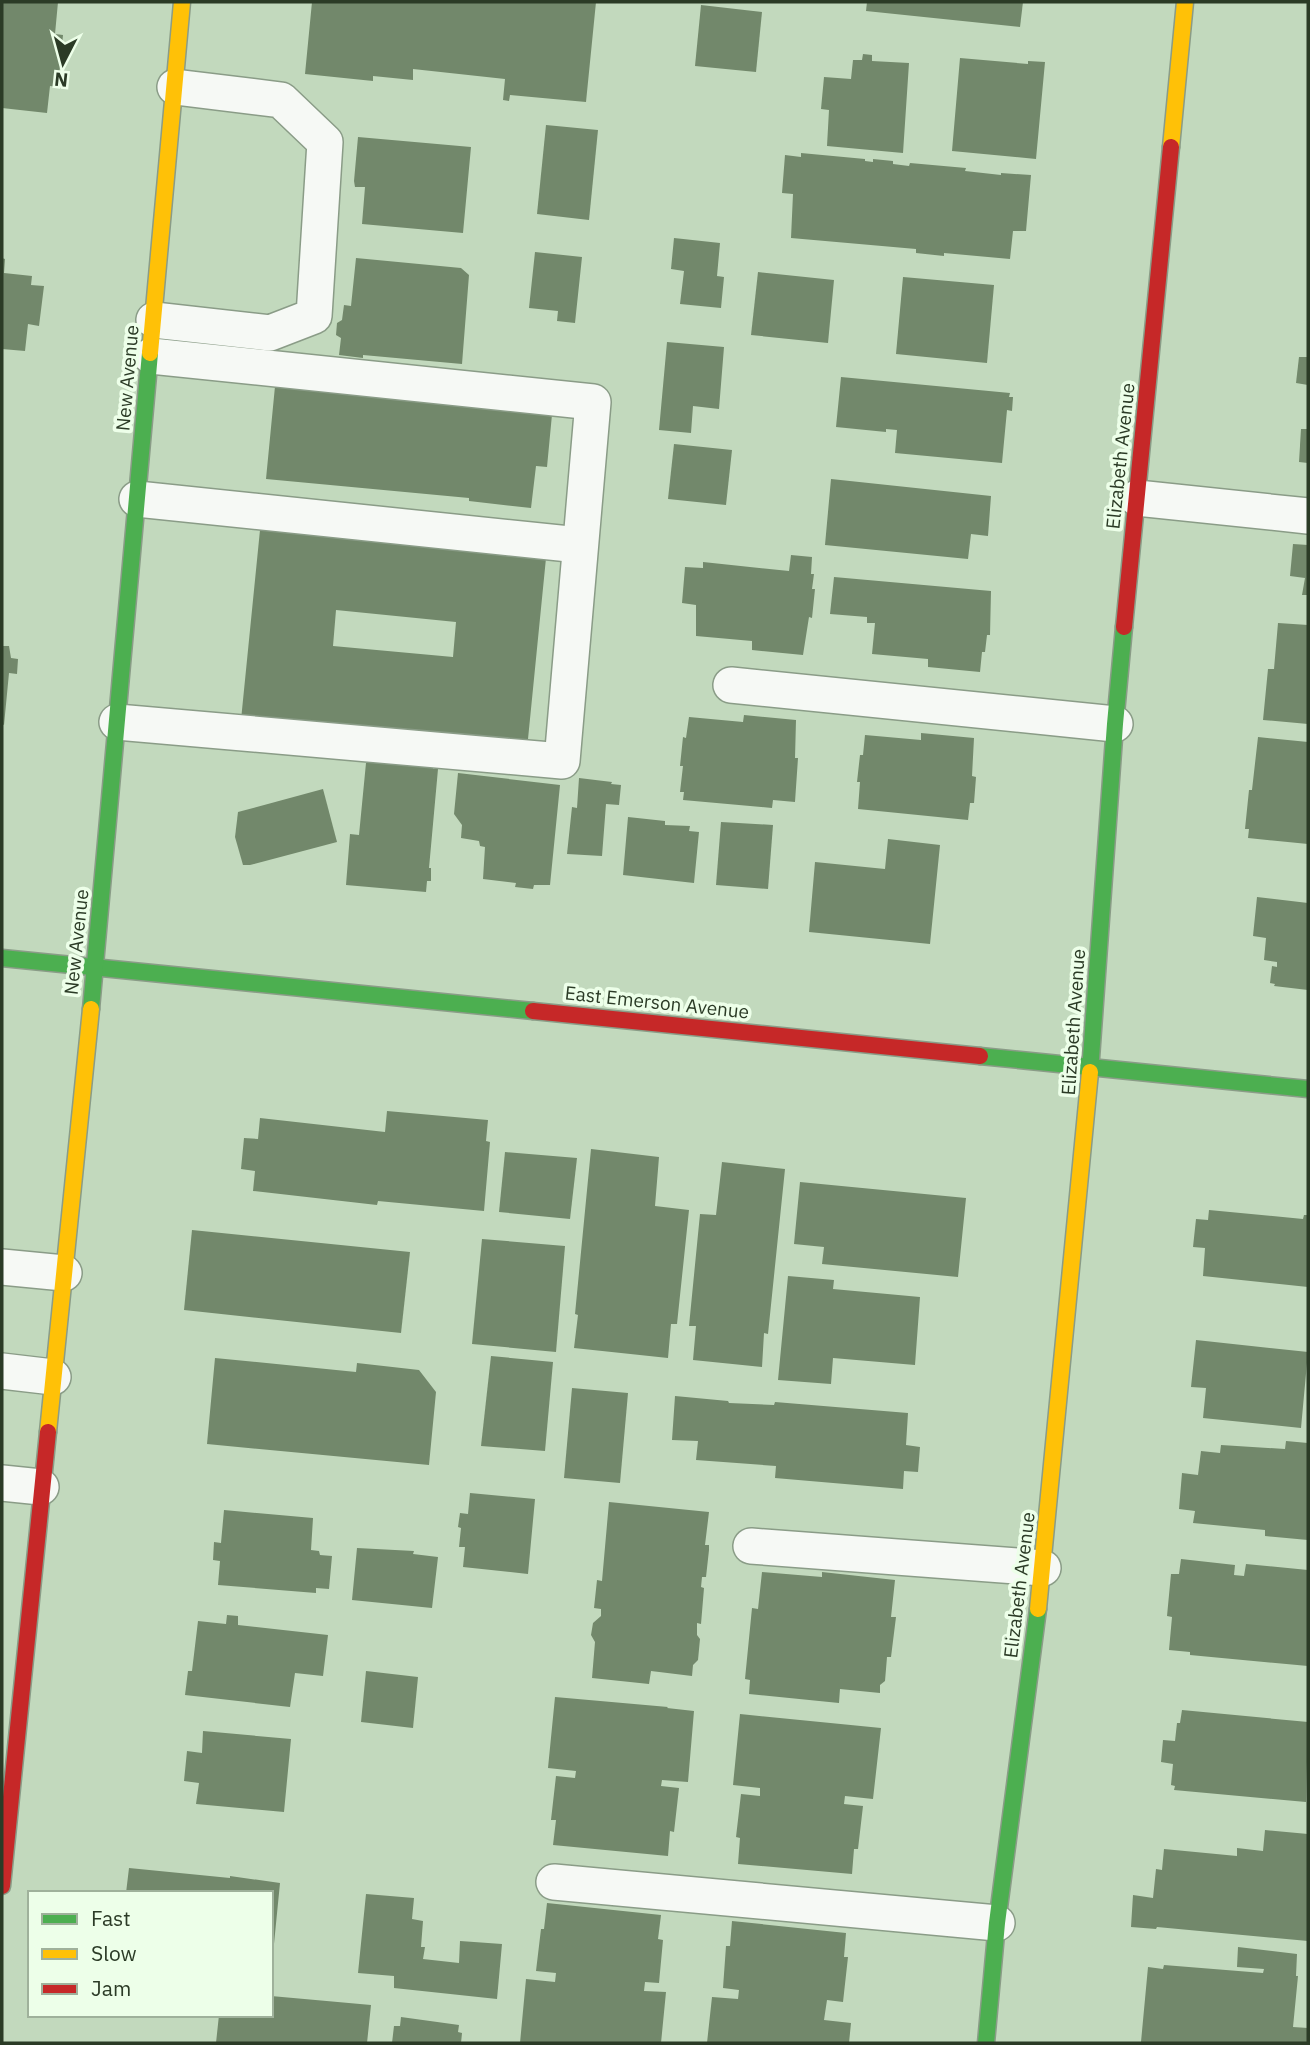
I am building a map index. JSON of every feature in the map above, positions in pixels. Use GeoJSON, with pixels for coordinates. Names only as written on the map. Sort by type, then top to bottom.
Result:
{"type":"FeatureCollection","features":[{"type":"Feature","properties":{"kind":"street","name":"New Avenue"},"geometry":{"type":"LineString","coordinates":[[2,1886],[11,1720],[41,1488],[95,966],[182,2]]}},
{"type":"Feature","properties":{"kind":"street","name":"Elizabeth Avenue"},"geometry":{"type":"LineString","coordinates":[[986,2043],[997,1923],[1044,1568],[1091,1067],[1115,724],[1185,2]]}},
{"type":"Feature","properties":{"kind":"street","name":"East Emerson Avenue"},"geometry":{"type":"LineString","coordinates":[[2,958],[1308,1089]]}},
{"type":"Feature","properties":{"kind":"lane"},"geometry":{"type":"LineString","coordinates":[[154,320],[270,333],[314,316],[325,142],[281,100],[175,87]]}},
{"type":"Feature","properties":{"kind":"lane"},"geometry":{"type":"LineString","coordinates":[[117,722],[562,761],[593,402],[151,356]]}},
{"type":"Feature","properties":{"kind":"lane"},"geometry":{"type":"LineString","coordinates":[[1137,498],[1308,516]]}},
{"type":"Feature","properties":{"kind":"lane"},"geometry":{"type":"LineString","coordinates":[[137,499],[579,545]]}},
{"type":"Feature","properties":{"kind":"lane"},"geometry":{"type":"LineString","coordinates":[[731,685],[1115,724]]}},
{"type":"Feature","properties":{"kind":"lane"},"geometry":{"type":"LineString","coordinates":[[2,1267],[64,1273]]}},
{"type":"Feature","properties":{"kind":"lane"},"geometry":{"type":"LineString","coordinates":[[2,1371],[53,1377]]}},
{"type":"Feature","properties":{"kind":"lane"},"geometry":{"type":"LineString","coordinates":[[2,1483],[41,1488]]}},
{"type":"Feature","properties":{"kind":"lane"},"geometry":{"type":"LineString","coordinates":[[751,1546],[1044,1568]]}},
{"type":"Feature","properties":{"kind":"lane"},"geometry":{"type":"LineString","coordinates":[[554,1882],[997,1923]]}},
{"type":"Feature","properties":{"kind":"building"},"geometry":{"type":"Polygon","coordinates":[[[2,2],[58,2],[55,34],[63,35],[58,87],[50,86],[47,113],[2,108],[2,2]]]}},
{"type":"Feature","properties":{"kind":"building"},"geometry":{"type":"Polygon","coordinates":[[[312,2],[596,2],[586,102],[510,95],[509,101],[503,100],[505,79],[413,69],[413,80],[373,76],[373,81],[305,74],[312,2]]]}},
{"type":"Feature","properties":{"kind":"building"},"geometry":{"type":"Polygon","coordinates":[[[867,2],[1023,2],[1020,27],[866,11],[867,2]]]}},
{"type":"Feature","properties":{"kind":"building"},"geometry":{"type":"Polygon","coordinates":[[[701,5],[762,12],[756,72],[695,66],[701,5]]]}},
{"type":"Feature","properties":{"kind":"building"},"geometry":{"type":"Polygon","coordinates":[[[863,54],[872,55],[872,61],[909,63],[903,153],[827,146],[829,110],[821,109],[824,77],[851,79],[853,60],[862,60],[863,54]]]}},
{"type":"Feature","properties":{"kind":"building"},"geometry":{"type":"Polygon","coordinates":[[[960,58],[1028,64],[1028,61],[1045,62],[1036,159],[952,151],[960,58]]]}},
{"type":"Feature","properties":{"kind":"building"},"geometry":{"type":"Polygon","coordinates":[[[546,125],[598,130],[589,220],[537,214],[546,125]]]}},
{"type":"Feature","properties":{"kind":"building"},"geometry":{"type":"Polygon","coordinates":[[[358,137],[471,147],[463,233],[362,224],[365,187],[355,187],[354,181],[358,137]]]}},
{"type":"Feature","properties":{"kind":"building"},"geometry":{"type":"Polygon","coordinates":[[[801,153],[873,162],[873,159],[893,161],[893,164],[909,166],[910,163],[966,168],[965,171],[1001,175],[1031,175],[1026,231],[1013,231],[1010,259],[944,253],[944,256],[916,253],[916,249],[791,238],[793,194],[782,193],[785,155],[801,157],[801,153]]]}},
{"type":"Feature","properties":{"kind":"building"},"geometry":{"type":"Polygon","coordinates":[[[674,238],[720,243],[717,276],[724,277],[721,308],[680,304],[684,271],[671,269],[674,238]]]}},
{"type":"Feature","properties":{"kind":"building"},"geometry":{"type":"Polygon","coordinates":[[[535,252],[582,257],[575,323],[557,321],[558,311],[529,308],[535,252]]]}},
{"type":"Feature","properties":{"kind":"building"},"geometry":{"type":"Polygon","coordinates":[[[2,258],[5,259],[4,273],[32,276],[31,285],[44,286],[39,326],[28,324],[25,351],[2,349],[2,258]]]}},
{"type":"Feature","properties":{"kind":"building"},"geometry":{"type":"Polygon","coordinates":[[[356,258],[461,268],[469,275],[462,364],[339,355],[341,338],[336,335],[337,323],[342,320],[344,305],[351,306],[356,258]]]}},
{"type":"Feature","properties":{"kind":"building"},"geometry":{"type":"Polygon","coordinates":[[[758,272],[834,280],[828,343],[751,335],[758,272]]]}},
{"type":"Feature","properties":{"kind":"building"},"geometry":{"type":"Polygon","coordinates":[[[903,277],[994,285],[987,363],[896,354],[903,277]]]}},
{"type":"Feature","properties":{"kind":"building"},"geometry":{"type":"Polygon","coordinates":[[[667,342],[724,347],[719,409],[693,406],[691,433],[659,430],[667,342]]]}},
{"type":"Feature","properties":{"kind":"building"},"geometry":{"type":"Polygon","coordinates":[[[1299,357],[1308,357],[1308,385],[1296,383],[1299,357]]]}},
{"type":"Feature","properties":{"kind":"building"},"geometry":{"type":"Polygon","coordinates":[[[276,376],[553,404],[547,467],[536,466],[531,508],[469,501],[469,498],[266,479],[276,376]]]}},
{"type":"Feature","properties":{"kind":"building"},"geometry":{"type":"Polygon","coordinates":[[[841,377],[1010,393],[1009,397],[1013,397],[1012,411],[1007,410],[1002,463],[895,453],[897,430],[886,429],[886,432],[836,427],[841,377]]]}},
{"type":"Feature","properties":{"kind":"building"},"geometry":{"type":"Polygon","coordinates":[[[1301,429],[1308,429],[1308,463],[1299,462],[1301,429]]]}},
{"type":"Feature","properties":{"kind":"building"},"geometry":{"type":"Polygon","coordinates":[[[674,444],[732,450],[726,505],[668,499],[674,444]]]}},
{"type":"Feature","properties":{"kind":"building"},"geometry":{"type":"Polygon","coordinates":[[[831,479],[991,496],[988,536],[971,534],[968,559],[825,545],[831,479]]]}},
{"type":"Feature","properties":{"kind":"building"},"geometry":{"type":"Polygon","coordinates":[[[261,520],[547,548],[527,749],[241,720],[261,520]],[[336,610],[333,646],[453,657],[456,622],[336,610]]]}},
{"type":"Feature","properties":{"kind":"building"},"geometry":{"type":"Polygon","coordinates":[[[1293,544],[1308,545],[1308,595],[1302,595],[1305,578],[1290,576],[1293,544]]]}},
{"type":"Feature","properties":{"kind":"building"},"geometry":{"type":"Polygon","coordinates":[[[791,555],[812,557],[812,589],[815,589],[812,618],[809,617],[803,655],[752,650],[752,641],[696,636],[696,605],[682,603],[685,567],[703,568],[703,562],[789,571],[791,555]]]}},
{"type":"Feature","properties":{"kind":"building"},"geometry":{"type":"Polygon","coordinates":[[[834,577],[991,591],[990,635],[987,635],[985,652],[982,652],[980,672],[928,667],[928,659],[872,654],[875,623],[867,623],[867,617],[830,614],[834,577]]]}},
{"type":"Feature","properties":{"kind":"building"},"geometry":{"type":"Polygon","coordinates":[[[1278,623],[1308,625],[1308,724],[1263,720],[1268,669],[1274,669],[1278,623]]]}},
{"type":"Feature","properties":{"kind":"building"},"geometry":{"type":"Polygon","coordinates":[[[2,646],[9,646],[11,658],[18,659],[17,674],[9,673],[4,725],[2,724],[2,646]]]}},
{"type":"Feature","properties":{"kind":"building"},"geometry":{"type":"Polygon","coordinates":[[[744,715],[796,720],[795,758],[798,758],[795,802],[773,800],[772,808],[683,800],[684,792],[680,792],[683,766],[680,766],[683,737],[686,738],[689,717],[743,722],[744,715]]]}},
{"type":"Feature","properties":{"kind":"building"},"geometry":{"type":"Polygon","coordinates":[[[921,733],[974,738],[972,776],[976,777],[974,803],[970,803],[968,820],[858,809],[860,782],[857,782],[865,735],[921,740],[921,733]]]}},
{"type":"Feature","properties":{"kind":"building"},"geometry":{"type":"Polygon","coordinates":[[[1258,737],[1308,742],[1308,844],[1248,838],[1249,829],[1245,829],[1258,737]]]}},
{"type":"Feature","properties":{"kind":"building"},"geometry":{"type":"Polygon","coordinates":[[[372,756],[434,761],[433,769],[438,769],[429,868],[431,881],[427,881],[426,892],[346,885],[350,834],[359,835],[366,763],[371,763],[372,756]]]}},
{"type":"Feature","properties":{"kind":"building"},"geometry":{"type":"Polygon","coordinates":[[[458,773],[560,785],[550,885],[534,885],[533,889],[515,887],[516,883],[483,879],[485,847],[480,846],[479,841],[461,838],[462,825],[454,814],[458,773]]]}},
{"type":"Feature","properties":{"kind":"building"},"geometry":{"type":"Polygon","coordinates":[[[579,778],[621,785],[619,805],[606,804],[602,856],[567,854],[572,807],[577,808],[579,778]]]}},
{"type":"Feature","properties":{"kind":"building"},"geometry":{"type":"Polygon","coordinates":[[[323,789],[337,842],[243,865],[235,837],[238,812],[323,789]]]}},
{"type":"Feature","properties":{"kind":"building"},"geometry":{"type":"Polygon","coordinates":[[[628,817],[665,821],[665,825],[690,826],[689,831],[699,832],[694,883],[623,875],[628,817]]]}},
{"type":"Feature","properties":{"kind":"building"},"geometry":{"type":"Polygon","coordinates":[[[721,822],[773,825],[768,889],[716,885],[721,822]]]}},
{"type":"Feature","properties":{"kind":"building"},"geometry":{"type":"Polygon","coordinates":[[[888,839],[940,845],[930,944],[809,932],[815,862],[885,869],[888,839]]]}},
{"type":"Feature","properties":{"kind":"building"},"geometry":{"type":"Polygon","coordinates":[[[1257,897],[1308,903],[1308,990],[1274,986],[1275,984],[1270,983],[1272,966],[1277,967],[1277,962],[1264,960],[1266,938],[1253,936],[1257,897]]]}},
{"type":"Feature","properties":{"kind":"building"},"geometry":{"type":"Polygon","coordinates":[[[387,1111],[488,1120],[486,1141],[490,1142],[484,1211],[378,1201],[377,1205],[253,1191],[255,1171],[241,1169],[244,1138],[258,1139],[260,1118],[385,1132],[387,1111]]]}},
{"type":"Feature","properties":{"kind":"building"},"geometry":{"type":"Polygon","coordinates":[[[591,1149],[659,1157],[655,1206],[689,1210],[677,1324],[671,1324],[668,1358],[574,1348],[591,1149]]]}},
{"type":"Feature","properties":{"kind":"building"},"geometry":{"type":"Polygon","coordinates":[[[505,1152],[577,1158],[570,1219],[499,1212],[505,1152]]]}},
{"type":"Feature","properties":{"kind":"building"},"geometry":{"type":"Polygon","coordinates":[[[722,1162],[785,1169],[768,1334],[764,1333],[762,1367],[693,1360],[696,1326],[689,1326],[700,1214],[716,1215],[722,1162]]]}},
{"type":"Feature","properties":{"kind":"building"},"geometry":{"type":"Polygon","coordinates":[[[800,1182],[966,1198],[958,1277],[822,1264],[824,1247],[794,1244],[800,1182]]]}},
{"type":"Feature","properties":{"kind":"building"},"geometry":{"type":"Polygon","coordinates":[[[1209,1210],[1303,1219],[1304,1215],[1308,1215],[1308,1287],[1203,1276],[1205,1248],[1193,1247],[1196,1219],[1208,1220],[1209,1210]]]}},
{"type":"Feature","properties":{"kind":"building"},"geometry":{"type":"Polygon","coordinates":[[[192,1230],[410,1252],[401,1333],[184,1310],[192,1230]]]}},
{"type":"Feature","properties":{"kind":"building"},"geometry":{"type":"Polygon","coordinates":[[[482,1239],[565,1246],[556,1352],[472,1344],[482,1239]]]}},
{"type":"Feature","properties":{"kind":"building"},"geometry":{"type":"Polygon","coordinates":[[[788,1276],[834,1280],[833,1289],[920,1297],[915,1365],[833,1358],[831,1384],[778,1380],[788,1276]]]}},
{"type":"Feature","properties":{"kind":"building"},"geometry":{"type":"Polygon","coordinates":[[[1196,1340],[1308,1352],[1301,1428],[1203,1418],[1206,1388],[1191,1387],[1196,1340]]]}},
{"type":"Feature","properties":{"kind":"building"},"geometry":{"type":"Polygon","coordinates":[[[491,1356],[553,1362],[545,1451],[481,1446],[491,1356]]]}},
{"type":"Feature","properties":{"kind":"building"},"geometry":{"type":"Polygon","coordinates":[[[215,1358],[356,1372],[357,1363],[419,1370],[436,1392],[429,1465],[207,1444],[215,1358]]]}},
{"type":"Feature","properties":{"kind":"building"},"geometry":{"type":"Polygon","coordinates":[[[572,1388],[628,1393],[620,1483],[564,1478],[572,1388]]]}},
{"type":"Feature","properties":{"kind":"building"},"geometry":{"type":"Polygon","coordinates":[[[675,1396],[729,1403],[774,1405],[775,1402],[908,1413],[906,1445],[920,1447],[918,1472],[904,1471],[903,1489],[775,1478],[776,1466],[696,1460],[698,1441],[672,1440],[675,1396]]]}},
{"type":"Feature","properties":{"kind":"building"},"geometry":{"type":"Polygon","coordinates":[[[1286,1441],[1308,1443],[1308,1540],[1265,1536],[1265,1530],[1193,1523],[1195,1511],[1179,1509],[1182,1473],[1198,1475],[1201,1451],[1220,1453],[1221,1445],[1285,1449],[1286,1441]]]}},
{"type":"Feature","properties":{"kind":"building"},"geometry":{"type":"Polygon","coordinates":[[[470,1493],[535,1499],[528,1574],[463,1567],[465,1547],[459,1547],[461,1528],[458,1527],[460,1513],[468,1514],[470,1493]]]}},
{"type":"Feature","properties":{"kind":"building"},"geometry":{"type":"Polygon","coordinates":[[[609,1502],[709,1512],[705,1545],[709,1545],[709,1550],[706,1577],[702,1577],[701,1587],[704,1588],[701,1624],[697,1623],[697,1635],[700,1639],[698,1660],[693,1665],[692,1676],[651,1671],[649,1684],[592,1678],[595,1642],[591,1635],[593,1623],[601,1616],[601,1609],[594,1608],[597,1580],[602,1581],[609,1502]]]}},
{"type":"Feature","properties":{"kind":"building"},"geometry":{"type":"Polygon","coordinates":[[[224,1510],[313,1518],[311,1550],[319,1551],[320,1555],[332,1556],[329,1589],[316,1588],[316,1593],[218,1585],[220,1561],[213,1560],[214,1542],[221,1543],[224,1510]]]}},
{"type":"Feature","properties":{"kind":"building"},"geometry":{"type":"Polygon","coordinates":[[[357,1548],[414,1551],[413,1554],[438,1557],[432,1608],[352,1600],[357,1548]]]}},
{"type":"Feature","properties":{"kind":"building"},"geometry":{"type":"Polygon","coordinates":[[[1181,1559],[1235,1565],[1234,1575],[1244,1576],[1246,1564],[1308,1570],[1308,1666],[1190,1655],[1190,1652],[1169,1650],[1172,1617],[1167,1616],[1171,1574],[1179,1574],[1181,1559]]]}},
{"type":"Feature","properties":{"kind":"building"},"geometry":{"type":"Polygon","coordinates":[[[762,1572],[822,1577],[822,1572],[895,1580],[891,1617],[896,1617],[891,1657],[887,1657],[885,1681],[880,1685],[880,1693],[840,1689],[839,1703],[749,1694],[750,1680],[745,1679],[752,1608],[758,1609],[762,1572]]]}},
{"type":"Feature","properties":{"kind":"building"},"geometry":{"type":"Polygon","coordinates":[[[227,1615],[238,1616],[238,1625],[328,1635],[323,1676],[295,1673],[290,1707],[185,1695],[188,1671],[192,1671],[198,1621],[226,1624],[227,1615]]]}},
{"type":"Feature","properties":{"kind":"building"},"geometry":{"type":"Polygon","coordinates":[[[366,1671],[418,1677],[413,1728],[361,1722],[366,1671]]]}},
{"type":"Feature","properties":{"kind":"building"},"geometry":{"type":"Polygon","coordinates":[[[555,1697],[694,1711],[688,1782],[662,1780],[661,1786],[679,1788],[668,1856],[553,1845],[556,1820],[551,1820],[556,1776],[575,1778],[576,1771],[548,1768],[555,1697]]]}},
{"type":"Feature","properties":{"kind":"building"},"geometry":{"type":"Polygon","coordinates":[[[1182,1710],[1308,1722],[1306,1802],[1174,1790],[1175,1786],[1171,1785],[1173,1764],[1161,1762],[1163,1740],[1175,1741],[1182,1710]]]}},
{"type":"Feature","properties":{"kind":"building"},"geometry":{"type":"Polygon","coordinates":[[[740,1714],[881,1728],[873,1799],[845,1796],[844,1804],[863,1806],[852,1874],[738,1864],[740,1838],[736,1837],[741,1794],[760,1796],[760,1788],[733,1785],[740,1714]]]}},
{"type":"Feature","properties":{"kind":"building"},"geometry":{"type":"Polygon","coordinates":[[[203,1731],[291,1739],[284,1812],[196,1804],[199,1783],[184,1781],[187,1751],[202,1753],[203,1731]]]}},
{"type":"Feature","properties":{"kind":"building"},"geometry":{"type":"Polygon","coordinates":[[[1265,1830],[1308,1834],[1308,1941],[1131,1927],[1133,1895],[1153,1898],[1156,1869],[1162,1870],[1164,1849],[1237,1856],[1237,1848],[1263,1851],[1265,1830]]]}},
{"type":"Feature","properties":{"kind":"building"},"geometry":{"type":"Polygon","coordinates":[[[129,1868],[280,1883],[273,1954],[273,1891],[126,1891],[129,1868]]]}},
{"type":"Feature","properties":{"kind":"building"},"geometry":{"type":"Polygon","coordinates":[[[366,1894],[414,1898],[412,1919],[423,1921],[423,1959],[459,1963],[460,1941],[502,1944],[497,1999],[394,1988],[394,1976],[358,1973],[366,1894]]]}},
{"type":"Feature","properties":{"kind":"building"},"geometry":{"type":"Polygon","coordinates":[[[547,1903],[661,1915],[658,1939],[663,1940],[659,1983],[645,1982],[644,1991],[666,1992],[661,2043],[520,2043],[526,1979],[555,1982],[556,1973],[536,1971],[547,1903]]]}},
{"type":"Feature","properties":{"kind":"building"},"geometry":{"type":"Polygon","coordinates":[[[732,1921],[846,1933],[844,1957],[848,1957],[843,2002],[827,2000],[824,2020],[851,2023],[849,2043],[707,2043],[712,1997],[738,1999],[739,1990],[723,1988],[726,1946],[730,1946],[732,1921]]]}},
{"type":"Feature","properties":{"kind":"building"},"geometry":{"type":"Polygon","coordinates":[[[1238,1947],[1297,1954],[1298,1976],[1293,2027],[1308,2028],[1308,2043],[1141,2042],[1148,1967],[1163,1969],[1164,1965],[1263,1973],[1264,1969],[1237,1967],[1238,1947]]]}},
{"type":"Feature","properties":{"kind":"building"},"geometry":{"type":"Polygon","coordinates":[[[273,1996],[371,2005],[367,2043],[216,2043],[219,2017],[273,2017],[273,1996]]]}},
{"type":"Feature","properties":{"kind":"building"},"geometry":{"type":"Polygon","coordinates":[[[401,2017],[459,2025],[461,2043],[392,2043],[394,2026],[400,2026],[401,2017]]]}},
{"type":"Feature","properties":{"kind":"traffic: fast"},"geometry":{"type":"LineString","coordinates":[[91,1009],[150,353]]}},
{"type":"Feature","properties":{"kind":"traffic: fast"},"geometry":{"type":"LineString","coordinates":[[1090,1072],[1124,627]]}},
{"type":"Feature","properties":{"kind":"traffic: fast"},"geometry":{"type":"LineString","coordinates":[[2,958],[533,1011]]}},
{"type":"Feature","properties":{"kind":"traffic: fast"},"geometry":{"type":"LineString","coordinates":[[980,1056],[1308,1089]]}},
{"type":"Feature","properties":{"kind":"traffic: fast"},"geometry":{"type":"LineString","coordinates":[[986,2043],[997,1923],[1038,1609]]}},
{"type":"Feature","properties":{"kind":"traffic: slow"},"geometry":{"type":"LineString","coordinates":[[150,353],[182,2]]}},
{"type":"Feature","properties":{"kind":"traffic: slow"},"geometry":{"type":"LineString","coordinates":[[1171,147],[1185,2]]}},
{"type":"Feature","properties":{"kind":"traffic: slow"},"geometry":{"type":"LineString","coordinates":[[48,1432],[91,1009]]}},
{"type":"Feature","properties":{"kind":"traffic: slow"},"geometry":{"type":"LineString","coordinates":[[1038,1609],[1090,1072]]}},
{"type":"Feature","properties":{"kind":"traffic: jam"},"geometry":{"type":"LineString","coordinates":[[1124,627],[1171,147]]}},
{"type":"Feature","properties":{"kind":"traffic: jam"},"geometry":{"type":"LineString","coordinates":[[533,1011],[980,1056]]}},
{"type":"Feature","properties":{"kind":"traffic: jam"},"geometry":{"type":"LineString","coordinates":[[2,1886],[48,1432]]}}]}
